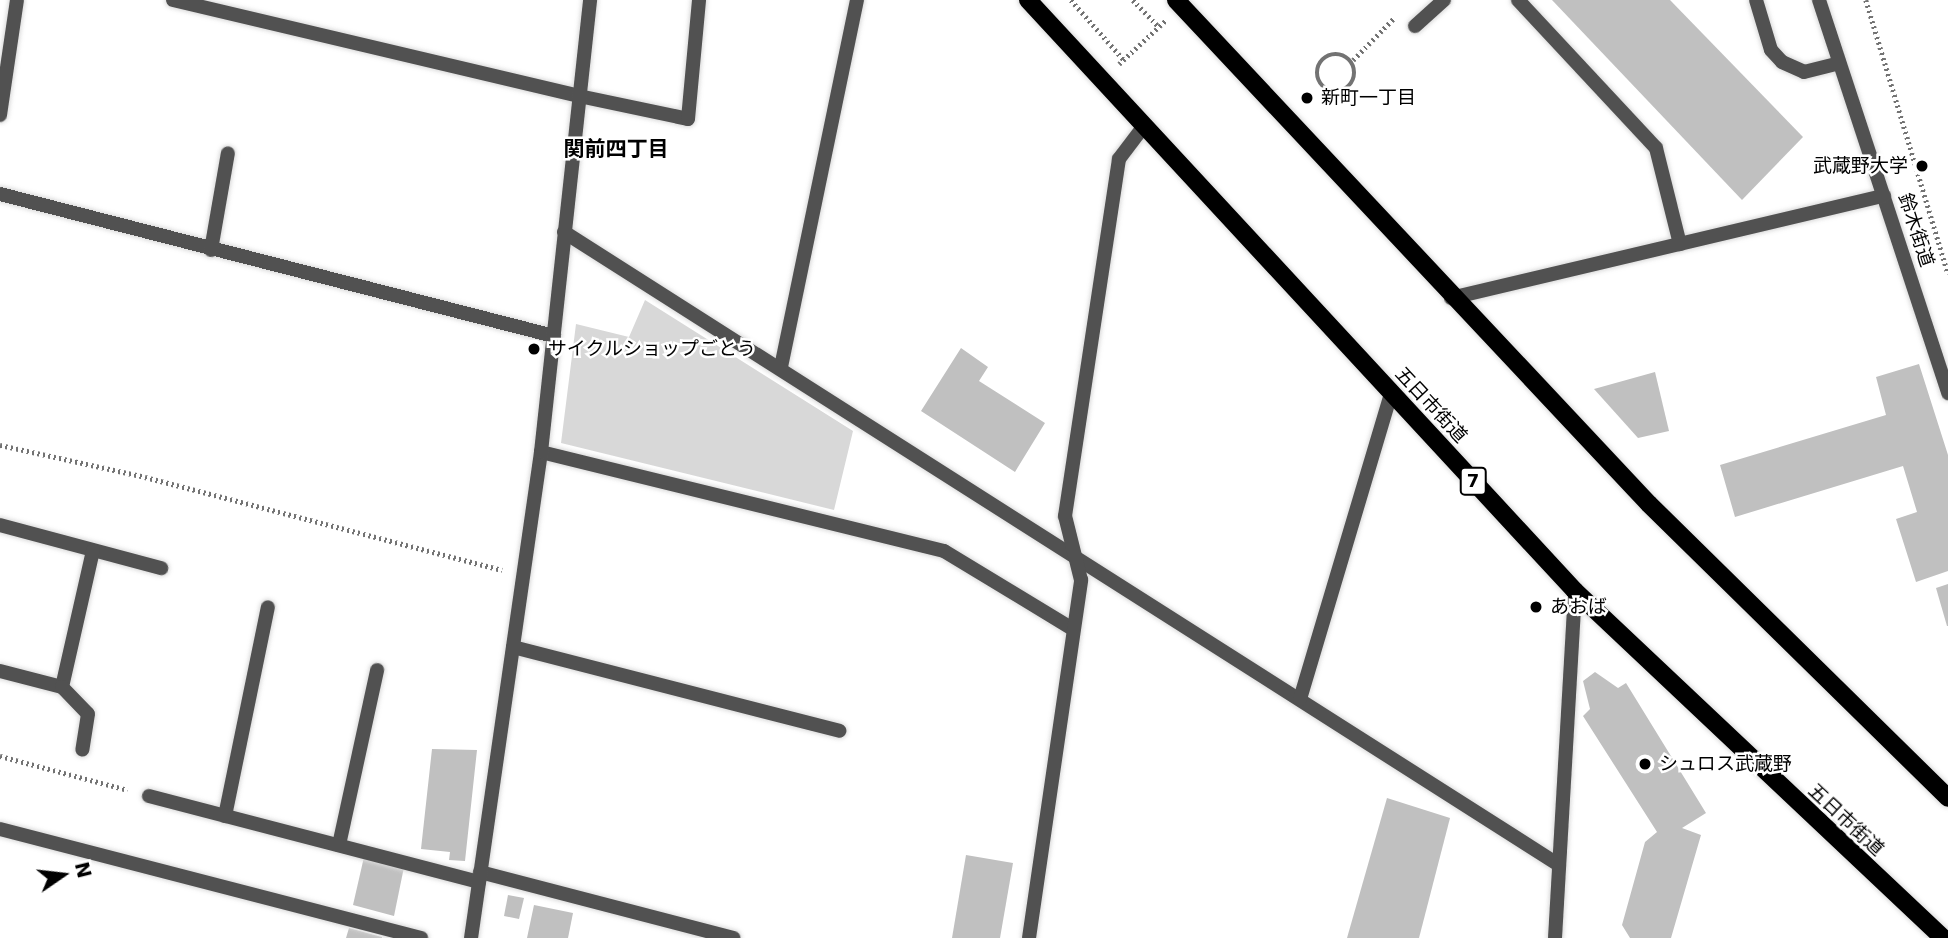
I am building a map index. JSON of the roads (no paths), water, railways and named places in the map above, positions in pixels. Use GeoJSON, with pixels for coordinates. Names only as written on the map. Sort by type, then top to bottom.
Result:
{"type":"FeatureCollection","features":[{"type":"Feature","properties":{"kind":"main road","name":"五日市街道"},"geometry":{"type":"LineString","coordinates":[[1028,0],[1575,590],[1943,938]]}},
{"type":"Feature","properties":{"kind":"main road"},"geometry":{"type":"LineString","coordinates":[[1176,0],[1451,299],[1649,504],[1948,798]]}},
{"type":"Feature","properties":{"kind":"street"},"geometry":{"type":"LineString","coordinates":[[0,115],[17,0]]}},
{"type":"Feature","properties":{"kind":"street"},"geometry":{"type":"LineString","coordinates":[[173,0],[688,120],[699,0]]}},
{"type":"Feature","properties":{"kind":"street"},"geometry":{"type":"LineString","coordinates":[[471,938],[521,575],[541,452],[590,0]]}},
{"type":"Feature","properties":{"kind":"street"},"geometry":{"type":"LineString","coordinates":[[781,368],[857,0]]}},
{"type":"Feature","properties":{"kind":"street"},"geometry":{"type":"LineString","coordinates":[[1415,26],[1444,0]]}},
{"type":"Feature","properties":{"kind":"street"},"geometry":{"type":"LineString","coordinates":[[1518,0],[1656,149],[1680,244]]}},
{"type":"Feature","properties":{"kind":"street"},"geometry":{"type":"LineString","coordinates":[[1756,0],[1771,50],[1782,62],[1804,72],[1839,63]]}},
{"type":"Feature","properties":{"kind":"street","name":"鈴木街道"},"geometry":{"type":"LineString","coordinates":[[1819,0],[1948,393]]}},
{"type":"Feature","properties":{"kind":"street"},"geometry":{"type":"LineString","coordinates":[[1029,938],[1071,628],[1081,580],[1072,554],[1065,516],[1119,159],[1144,126]]}},
{"type":"Feature","properties":{"kind":"street"},"geometry":{"type":"LineString","coordinates":[[212,250],[228,153]]}},
{"type":"Feature","properties":{"kind":"street"},"geometry":{"type":"LineString","coordinates":[[0,194],[554,336]]}},
{"type":"Feature","properties":{"kind":"street"},"geometry":{"type":"LineString","coordinates":[[1451,299],[1884,195]]}},
{"type":"Feature","properties":{"kind":"street"},"geometry":{"type":"LineString","coordinates":[[564,232],[1559,865]]}},
{"type":"Feature","properties":{"kind":"street"},"geometry":{"type":"LineString","coordinates":[[1300,699],[1391,393]]}},
{"type":"Feature","properties":{"kind":"street"},"geometry":{"type":"LineString","coordinates":[[541,452],[944,551],[1071,628]]}},
{"type":"Feature","properties":{"kind":"street"},"geometry":{"type":"LineString","coordinates":[[0,525],[161,568]]}},
{"type":"Feature","properties":{"kind":"street"},"geometry":{"type":"LineString","coordinates":[[62,687],[93,550]]}},
{"type":"Feature","properties":{"kind":"street"},"geometry":{"type":"LineString","coordinates":[[1555,938],[1575,590]]}},
{"type":"Feature","properties":{"kind":"street"},"geometry":{"type":"LineString","coordinates":[[225,816],[268,607]]}},
{"type":"Feature","properties":{"kind":"street"},"geometry":{"type":"LineString","coordinates":[[513,647],[839,731]]}},
{"type":"Feature","properties":{"kind":"street"},"geometry":{"type":"LineString","coordinates":[[339,845],[377,670]]}},
{"type":"Feature","properties":{"kind":"street"},"geometry":{"type":"LineString","coordinates":[[0,671],[62,687],[88,714],[82,750]]}},
{"type":"Feature","properties":{"kind":"street"},"geometry":{"type":"LineString","coordinates":[[149,796],[339,845],[732,938]]}},
{"type":"Feature","properties":{"kind":"street"},"geometry":{"type":"LineString","coordinates":[[0,829],[421,938]]}},
{"type":"Feature","properties":{"kind":"place","name":"新町一丁目"},"geometry":{"type":"Point","coordinates":[1307,98]}},
{"type":"Feature","properties":{"kind":"place","name":"武蔵野大学"},"geometry":{"type":"Point","coordinates":[1922,166]}},
{"type":"Feature","properties":{"kind":"place","name":"サイクルショップごとう"},"geometry":{"type":"Point","coordinates":[534,349]}},
{"type":"Feature","properties":{"kind":"place","name":"あおば"},"geometry":{"type":"Point","coordinates":[1536,607]}},
{"type":"Feature","properties":{"kind":"place","name":"シュロス武蔵野"},"geometry":{"type":"Point","coordinates":[1645,764]}},
{"type":"Feature","properties":{"kind":"district","name":"関前四丁目"},"geometry":{"type":"Point","coordinates":[616,149]}}]}
